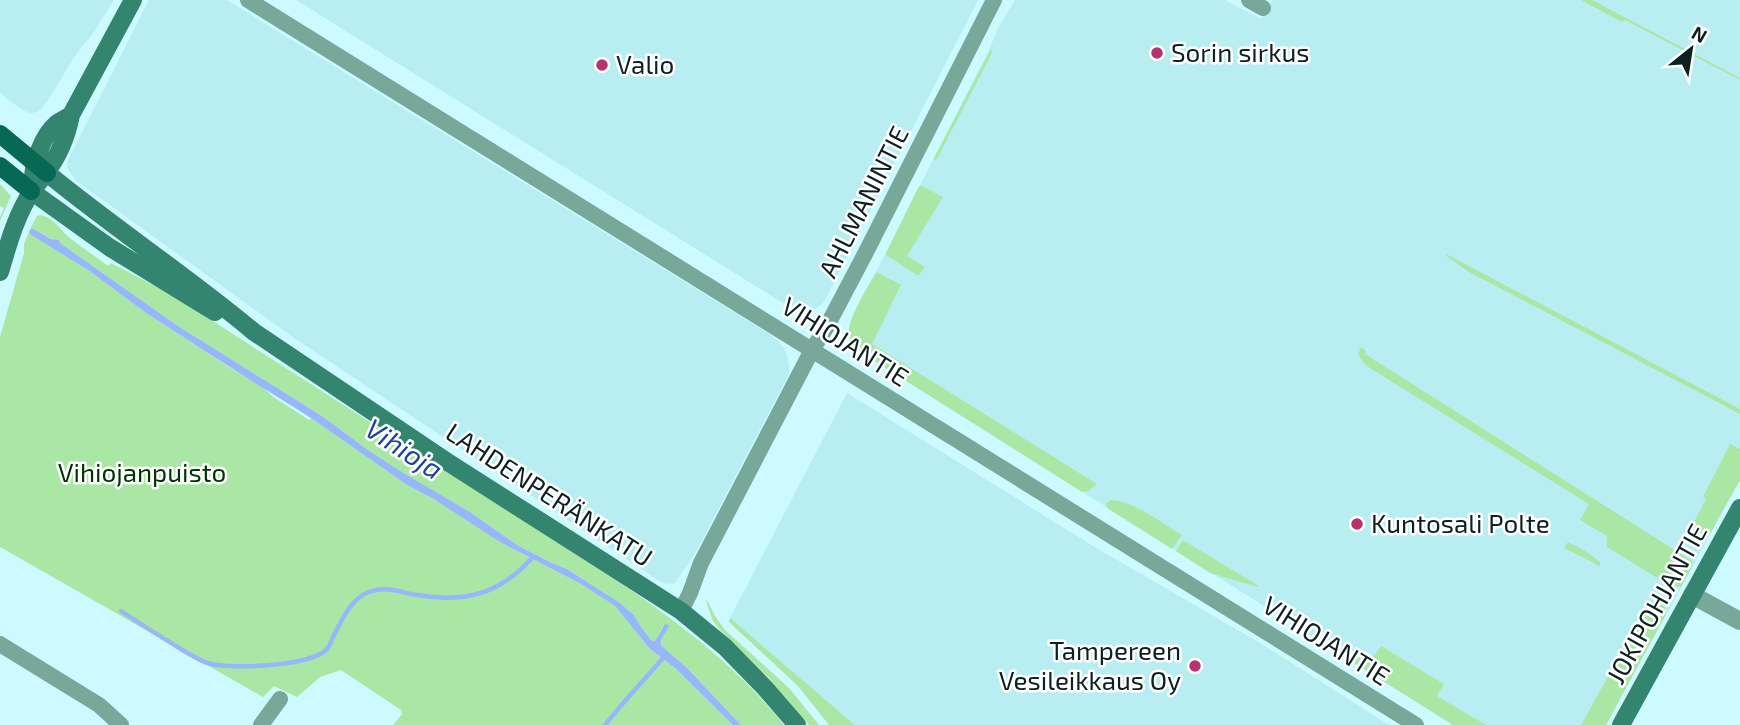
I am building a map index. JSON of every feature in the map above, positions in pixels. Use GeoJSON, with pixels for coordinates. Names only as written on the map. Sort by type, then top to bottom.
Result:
{"type":"FeatureCollection","features":[{"type":"Feature","properties":{"kind":"main road"},"geometry":{"type":"LineString","coordinates":[[0,272],[52,129],[71,115],[133,0]]}},
{"type":"Feature","properties":{"kind":"main road","name":"LAHDENPERÄNKATU"},"geometry":{"type":"LineString","coordinates":[[0,134],[40,168],[254,331],[446,461],[681,611],[724,647],[797,725]]}},
{"type":"Feature","properties":{"kind":"main road","name":"LAHDENPERÄNKATU"},"geometry":{"type":"LineString","coordinates":[[0,166],[31,191],[147,271],[219,315],[254,331]]}},
{"type":"Feature","properties":{"kind":"main road","name":"JOKIPOHJANTIE"},"geometry":{"type":"LineString","coordinates":[[1621,725],[1740,508]]}},
{"type":"Feature","properties":{"kind":"street","name":"VIHIOJANTIE"},"geometry":{"type":"LineString","coordinates":[[248,0],[1416,725]]}},
{"type":"Feature","properties":{"kind":"street","name":"AHLMANINTIE"},"geometry":{"type":"LineString","coordinates":[[681,611],[701,563],[812,350],[870,246],[994,0]]}},
{"type":"Feature","properties":{"kind":"street"},"geometry":{"type":"LineString","coordinates":[[1692,595],[1740,621]]}},
{"type":"Feature","properties":{"kind":"street"},"geometry":{"type":"LineString","coordinates":[[0,644],[99,705],[121,725]]}},
{"type":"Feature","properties":{"kind":"street"},"geometry":{"type":"LineString","coordinates":[[261,725],[280,699]]}},
{"type":"Feature","properties":{"kind":"shaded area"},"geometry":{"type":"Polygon","coordinates":[[[0,0],[114,0],[42,109],[37,112],[22,110],[0,93],[0,0]]]}},
{"type":"Feature","properties":{"kind":"shaded area"},"geometry":{"type":"Polygon","coordinates":[[[149,0],[227,0],[778,341],[787,356],[789,374],[697,550],[675,583],[661,582],[297,340],[75,180],[67,167],[68,160],[149,0]]]}},
{"type":"Feature","properties":{"kind":"shaded area"},"geometry":{"type":"Polygon","coordinates":[[[296,0],[978,0],[824,302],[807,311],[783,303],[296,0]]]}},
{"type":"Feature","properties":{"kind":"shaded area"},"geometry":{"type":"Polygon","coordinates":[[[1015,0],[1225,0],[1261,19],[1272,0],[1740,0],[1740,480],[1606,725],[1453,725],[857,350],[850,339],[851,321],[998,28],[1015,0]]]}},
{"type":"Feature","properties":{"kind":"shaded area"},"geometry":{"type":"Polygon","coordinates":[[[847,393],[1093,546],[1260,643],[1389,725],[855,725],[730,618],[847,393]]]}},
{"type":"Feature","properties":{"kind":"green space"},"geometry":{"type":"Polygon","coordinates":[[[1581,0],[1592,0],[1740,80],[1625,20],[1622,22],[1581,0]]]}},
{"type":"Feature","properties":{"kind":"green space"},"geometry":{"type":"Polygon","coordinates":[[[991,49],[992,53],[937,159],[933,160],[991,49]]]}},
{"type":"Feature","properties":{"kind":"green space"},"geometry":{"type":"Polygon","coordinates":[[[0,184],[11,196],[0,221],[4,208],[0,206],[0,184]]]}},
{"type":"Feature","properties":{"kind":"green space"},"geometry":{"type":"Polygon","coordinates":[[[919,186],[943,197],[907,256],[925,267],[917,275],[886,253],[919,186]]]}},
{"type":"Feature","properties":{"kind":"green space"},"geometry":{"type":"Polygon","coordinates":[[[40,215],[53,222],[108,266],[111,263],[174,296],[631,590],[731,668],[784,725],[741,725],[688,669],[661,645],[660,639],[668,628],[664,625],[655,641],[651,640],[634,615],[620,603],[567,569],[517,545],[470,512],[368,450],[322,416],[178,326],[59,240],[30,229],[40,215]]]}},
{"type":"Feature","properties":{"kind":"green space","name":"Vihiojanpuisto"},"geometry":{"type":"Polygon","coordinates":[[[29,232],[88,270],[146,313],[255,382],[309,420],[311,418],[407,485],[498,541],[581,584],[615,606],[649,648],[676,669],[733,725],[393,725],[402,714],[401,710],[341,670],[320,677],[297,697],[274,686],[263,697],[0,547],[0,337],[29,232]]]}},
{"type":"Feature","properties":{"kind":"green space"},"geometry":{"type":"Polygon","coordinates":[[[1446,254],[1740,409],[1740,414],[1469,272],[1446,254]]]}},
{"type":"Feature","properties":{"kind":"green space"},"geometry":{"type":"Polygon","coordinates":[[[877,272],[901,285],[872,344],[1097,484],[1082,492],[857,350],[850,338],[850,323],[877,272]]]}},
{"type":"Feature","properties":{"kind":"green space"},"geometry":{"type":"Polygon","coordinates":[[[1361,347],[1366,351],[1365,354],[1692,561],[1693,565],[1681,587],[1669,585],[1607,547],[1607,536],[1580,520],[1589,504],[1365,365],[1358,354],[1361,347]]]}},
{"type":"Feature","properties":{"kind":"green space"},"geometry":{"type":"Polygon","coordinates":[[[1730,444],[1740,449],[1740,480],[1711,532],[1706,535],[1691,528],[1706,499],[1703,497],[1730,444]]]}},
{"type":"Feature","properties":{"kind":"green space"},"geometry":{"type":"Polygon","coordinates":[[[1111,500],[1138,508],[1182,535],[1172,549],[1107,508],[1106,504],[1111,500]]]}},
{"type":"Feature","properties":{"kind":"green space"},"geometry":{"type":"Polygon","coordinates":[[[1183,540],[1259,586],[1210,573],[1176,551],[1183,540]]]}},
{"type":"Feature","properties":{"kind":"green space"},"geometry":{"type":"Polygon","coordinates":[[[1568,542],[1587,552],[1600,562],[1600,566],[1564,548],[1568,542]]]}},
{"type":"Feature","properties":{"kind":"green space"},"geometry":{"type":"Polygon","coordinates":[[[707,600],[725,630],[789,688],[819,725],[809,725],[770,679],[721,631],[713,621],[707,600]]]}},
{"type":"Feature","properties":{"kind":"green space"},"geometry":{"type":"Polygon","coordinates":[[[1653,601],[1665,607],[1666,614],[1606,725],[1581,725],[1649,603],[1653,601]]]}},
{"type":"Feature","properties":{"kind":"green space"},"geometry":{"type":"Polygon","coordinates":[[[730,618],[855,725],[829,725],[798,686],[729,622],[730,618]]]}},
{"type":"Feature","properties":{"kind":"green space"},"geometry":{"type":"Polygon","coordinates":[[[1381,646],[1444,684],[1437,696],[1486,725],[1453,725],[1343,656],[1370,660],[1381,646]]]}},
{"type":"Feature","properties":{"kind":"water"},"geometry":{"type":"Polygon","coordinates":[[[32,228],[51,239],[59,240],[178,326],[322,416],[402,472],[470,512],[517,545],[567,569],[620,603],[634,615],[651,640],[655,641],[665,624],[669,625],[661,639],[661,645],[688,669],[741,725],[733,725],[676,669],[649,648],[615,606],[581,584],[498,541],[407,485],[311,418],[146,313],[88,270],[30,234],[32,228]]]}},
{"type":"Feature","properties":{"kind":"waterway"},"geometry":{"type":"LineString","coordinates":[[121,611],[208,663],[233,666],[289,663],[319,655],[327,649],[350,607],[368,592],[386,589],[434,597],[466,596],[494,588],[532,558]]}},
{"type":"Feature","properties":{"kind":"waterway"},"geometry":{"type":"LineString","coordinates":[[605,725],[666,655]]}},
{"type":"Feature","properties":{"kind":"place","name":"Sorin sirkus"},"geometry":{"type":"Point","coordinates":[1157,53]}},
{"type":"Feature","properties":{"kind":"place","name":"Valio"},"geometry":{"type":"Point","coordinates":[602,65]}},
{"type":"Feature","properties":{"kind":"place","name":"Kuntosali Polte"},"geometry":{"type":"Point","coordinates":[1357,524]}},
{"type":"Feature","properties":{"kind":"place","name":"Tampereen Vesileikkaus Oy"},"geometry":{"type":"Point","coordinates":[1195,666]}},
{"type":"Feature","properties":{"kind":"water label","name":"Vihioja"},"geometry":{"type":"Point","coordinates":[404,449]}}]}
